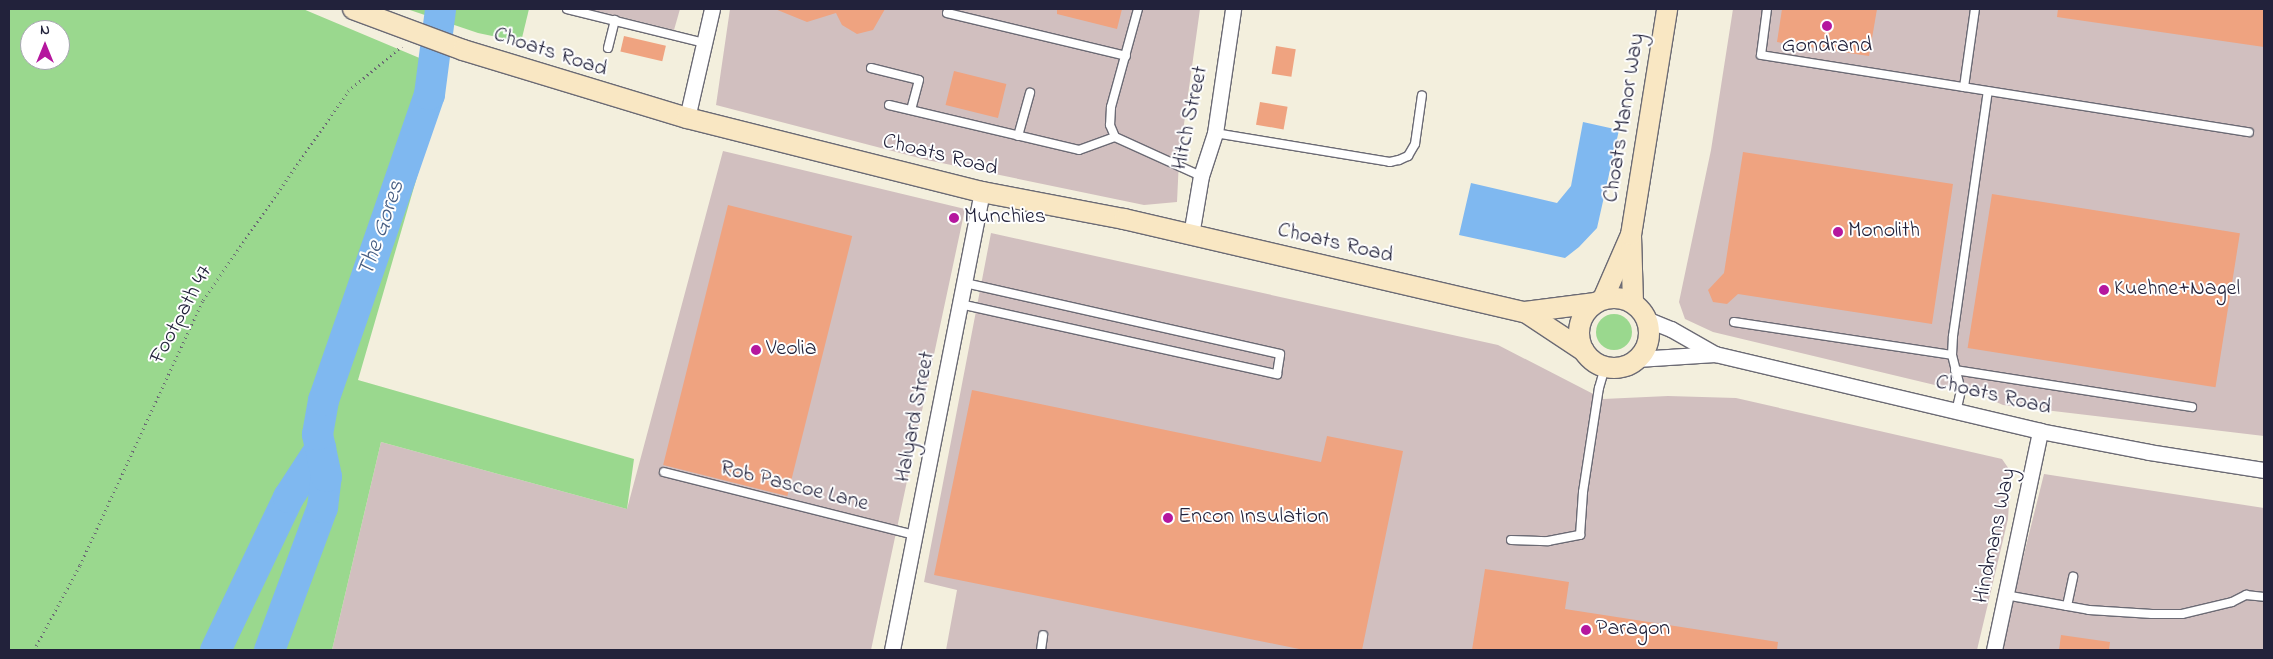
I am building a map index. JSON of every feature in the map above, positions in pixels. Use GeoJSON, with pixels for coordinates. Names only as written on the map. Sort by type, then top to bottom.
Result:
{"type":"FeatureCollection","features":[{"type":"Feature","properties":{"kind":"street","name":"Choats Road"},"geometry":{"type":"LineString","coordinates":[[353,9],[414,34],[463,50],[687,118],[982,192],[1191,235],[1525,312],[1584,351]]}},
{"type":"Feature","properties":{"kind":"street"},"geometry":{"type":"LineString","coordinates":[[687,118],[712,9]]}},
{"type":"Feature","properties":{"kind":"street","name":"Hitch Street"},"geometry":{"type":"LineString","coordinates":[[1191,235],[1201,176],[1215,133],[1233,9]]}},
{"type":"Feature","properties":{"kind":"street","name":"Choats Manor Way"},"geometry":{"type":"LineString","coordinates":[[1633,302],[1631,236],[1667,9]]}},
{"type":"Feature","properties":{"kind":"street","name":"Halyard Street"},"geometry":{"type":"LineString","coordinates":[[892,650],[982,192]]}},
{"type":"Feature","properties":{"kind":"street","name":"Choats Manor Way"},"geometry":{"type":"LineString","coordinates":[[1599,301],[1631,236]]}},
{"type":"Feature","properties":{"kind":"street"},"geometry":{"type":"LineString","coordinates":[[1621,298],[1633,302],[1646,318],[1648,340],[1637,359],[1627,365],[1605,367],[1584,351],[1580,324],[1599,301],[1621,298]]}},
{"type":"Feature","properties":{"kind":"street","name":"Choats Road"},"geometry":{"type":"LineString","coordinates":[[1525,312],[1599,301]]}},
{"type":"Feature","properties":{"kind":"street","name":"Choats Road"},"geometry":{"type":"LineString","coordinates":[[1646,318],[1671,329],[1715,354],[2040,431],[2149,452],[2264,470]]}},
{"type":"Feature","properties":{"kind":"street","name":"Choats Road"},"geometry":{"type":"LineString","coordinates":[[1637,359],[1715,354]]}},
{"type":"Feature","properties":{"kind":"street","name":"Hindmans Way"},"geometry":{"type":"LineString","coordinates":[[1994,650],[2040,431]]}},
{"type":"Feature","properties":{"kind":"lane"},"geometry":{"type":"LineString","coordinates":[[567,9],[704,43]]}},
{"type":"Feature","properties":{"kind":"lane"},"geometry":{"type":"LineString","coordinates":[[1115,138],[1110,126],[1111,106],[1138,9]]}},
{"type":"Feature","properties":{"kind":"lane"},"geometry":{"type":"LineString","coordinates":[[1767,9],[1761,55],[2249,132]]}},
{"type":"Feature","properties":{"kind":"lane"},"geometry":{"type":"LineString","coordinates":[[1964,87],[1975,9]]}},
{"type":"Feature","properties":{"kind":"lane"},"geometry":{"type":"LineString","coordinates":[[947,13],[1126,56]]}},
{"type":"Feature","properties":{"kind":"lane"},"geometry":{"type":"LineString","coordinates":[[608,48],[615,20]]}},
{"type":"Feature","properties":{"kind":"lane"},"geometry":{"type":"LineString","coordinates":[[871,68],[919,80],[911,110]]}},
{"type":"Feature","properties":{"kind":"lane"},"geometry":{"type":"LineString","coordinates":[[1956,412],[1961,391],[1952,355],[1988,91]]}},
{"type":"Feature","properties":{"kind":"lane"},"geometry":{"type":"LineString","coordinates":[[1018,136],[1030,93]]}},
{"type":"Feature","properties":{"kind":"lane"},"geometry":{"type":"LineString","coordinates":[[1215,133],[1390,162],[1408,156],[1415,144],[1422,95]]}},
{"type":"Feature","properties":{"kind":"lane"},"geometry":{"type":"LineString","coordinates":[[889,105],[1079,150],[1115,138],[1201,176]]}},
{"type":"Feature","properties":{"kind":"lane"},"geometry":{"type":"LineString","coordinates":[[960,304],[1092,331],[1277,374],[1280,354],[964,283]]}},
{"type":"Feature","properties":{"kind":"lane"},"geometry":{"type":"LineString","coordinates":[[1734,322],[1952,355]]}},
{"type":"Feature","properties":{"kind":"lane"},"geometry":{"type":"LineString","coordinates":[[1512,540],[1548,540],[1580,535],[1583,492],[1599,388],[1605,367]]}},
{"type":"Feature","properties":{"kind":"lane"},"geometry":{"type":"LineString","coordinates":[[1955,370],[2192,407]]}},
{"type":"Feature","properties":{"kind":"lane","name":"Rob Pascoe Lane"},"geometry":{"type":"LineString","coordinates":[[664,472],[915,535]]}},
{"type":"Feature","properties":{"kind":"lane"},"geometry":{"type":"LineString","coordinates":[[2067,606],[2073,577]]}},
{"type":"Feature","properties":{"kind":"lane"},"geometry":{"type":"LineString","coordinates":[[2005,595],[2088,610],[2182,614],[2232,602],[2246,595],[2264,597]]}},
{"type":"Feature","properties":{"kind":"lane"},"geometry":{"type":"LineString","coordinates":[[1040,650],[1044,635]]}},
{"type":"Feature","properties":{"kind":"path","name":"Footpath 47"},"geometry":{"type":"LineString","coordinates":[[34,650],[80,565],[203,300],[348,90],[384,63],[414,34]]}},
{"type":"Feature","properties":{"kind":"shaded area"},"geometry":{"type":"Polygon","coordinates":[[[589,9],[680,9],[674,30],[589,9]]]}},
{"type":"Feature","properties":{"kind":"shaded area"},"geometry":{"type":"Polygon","coordinates":[[[730,9],[1200,9],[1179,160],[1177,202],[1144,205],[927,160],[716,105],[730,9]]]}},
{"type":"Feature","properties":{"kind":"shaded area"},"geometry":{"type":"Polygon","coordinates":[[[1733,9],[2264,9],[2264,436],[2003,405],[1985,397],[1713,332],[1685,319],[1679,302],[1711,150],[1733,9]]]}},
{"type":"Feature","properties":{"kind":"shaded area"},"geometry":{"type":"Polygon","coordinates":[[[723,151],[965,209],[871,650],[332,650],[381,442],[627,509],[723,151]]]}},
{"type":"Feature","properties":{"kind":"shaded area"},"geometry":{"type":"Polygon","coordinates":[[[991,233],[1498,345],[1603,399],[1668,396],[1736,398],[2002,459],[2011,472],[2008,519],[1977,650],[946,650],[957,590],[924,582],[991,233]]]}},
{"type":"Feature","properties":{"kind":"shaded area"},"geometry":{"type":"Polygon","coordinates":[[[2044,474],[2264,508],[2264,650],[2000,650],[2044,474]]]}},
{"type":"Feature","properties":{"kind":"green space"},"geometry":{"type":"Polygon","coordinates":[[[9,9],[303,9],[448,70],[358,380],[634,459],[627,509],[381,442],[332,650],[9,650],[9,9]]]}},
{"type":"Feature","properties":{"kind":"green space"},"geometry":{"type":"Polygon","coordinates":[[[407,9],[529,9],[521,42],[478,33],[407,9]]]}},
{"type":"Feature","properties":{"kind":"green space"},"geometry":{"type":"Polygon","coordinates":[[[1614,314],[1627,319],[1632,332],[1627,345],[1614,350],[1601,345],[1596,332],[1601,319],[1614,314]]]}},
{"type":"Feature","properties":{"kind":"water"},"geometry":{"type":"Polygon","coordinates":[[[1583,122],[1619,130],[1597,228],[1579,247],[1565,258],[1459,235],[1471,183],[1557,203],[1571,186],[1583,122]]]}},
{"type":"Feature","properties":{"kind":"building"},"geometry":{"type":"Polygon","coordinates":[[[775,9],[885,9],[873,30],[857,34],[842,25],[836,13],[807,22],[775,9]]]}},
{"type":"Feature","properties":{"kind":"building"},"geometry":{"type":"Polygon","coordinates":[[[1057,9],[1122,9],[1117,29],[1057,14],[1057,9]]]}},
{"type":"Feature","properties":{"kind":"building","name":"Gondrand"},"geometry":{"type":"Polygon","coordinates":[[[1782,9],[1877,9],[1869,56],[1777,42],[1782,9]]]}},
{"type":"Feature","properties":{"kind":"building"},"geometry":{"type":"Polygon","coordinates":[[[2058,9],[2264,9],[2264,47],[2057,17],[2058,9]]]}},
{"type":"Feature","properties":{"kind":"building"},"geometry":{"type":"Polygon","coordinates":[[[624,36],[666,46],[662,61],[620,52],[624,36]]]}},
{"type":"Feature","properties":{"kind":"building"},"geometry":{"type":"Polygon","coordinates":[[[1276,46],[1296,49],[1291,77],[1272,74],[1276,46]]]}},
{"type":"Feature","properties":{"kind":"building"},"geometry":{"type":"Polygon","coordinates":[[[954,71],[1006,84],[998,118],[946,105],[954,71]]]}},
{"type":"Feature","properties":{"kind":"building"},"geometry":{"type":"Polygon","coordinates":[[[1260,102],[1288,107],[1284,130],[1256,125],[1260,102]]]}},
{"type":"Feature","properties":{"kind":"building","name":"Monolith"},"geometry":{"type":"Polygon","coordinates":[[[1743,152],[1953,184],[1932,324],[1738,294],[1727,304],[1713,302],[1708,290],[1724,273],[1743,152]]]}},
{"type":"Feature","properties":{"kind":"building","name":"Kuehne+Nagel"},"geometry":{"type":"Polygon","coordinates":[[[1992,194],[2240,233],[2216,387],[1968,348],[1992,194]]]}},
{"type":"Feature","properties":{"kind":"building","name":"Veolia"},"geometry":{"type":"Polygon","coordinates":[[[728,205],[852,236],[787,496],[663,465],[728,205]]]}},
{"type":"Feature","properties":{"kind":"building","name":"Encon Insulation"},"geometry":{"type":"Polygon","coordinates":[[[972,390],[1321,462],[1327,436],[1403,451],[1362,650],[1304,650],[934,575],[972,390]]]}},
{"type":"Feature","properties":{"kind":"building","name":"Paragon"},"geometry":{"type":"Polygon","coordinates":[[[1485,569],[1569,582],[1565,609],[1778,642],[1777,650],[1472,650],[1485,569]]]}},
{"type":"Feature","properties":{"kind":"building"},"geometry":{"type":"Polygon","coordinates":[[[2061,635],[2110,642],[2109,650],[2059,650],[2061,635]]]}},
{"type":"Feature","properties":{"kind":"waterway","name":"The Gores"},"geometry":{"type":"LineString","coordinates":[[269,650],[322,507],[326,476],[317,434],[323,400],[429,94],[440,9]]}},
{"type":"Feature","properties":{"kind":"waterway","name":"The Gores"},"geometry":{"type":"LineString","coordinates":[[215,650],[288,497],[320,448]]}},
{"type":"Feature","properties":{"kind":"place","name":"Gondrand"},"geometry":{"type":"Point","coordinates":[1827,26]}},
{"type":"Feature","properties":{"kind":"place","name":"Munchies"},"geometry":{"type":"Point","coordinates":[954,218]}},
{"type":"Feature","properties":{"kind":"place","name":"Monolith"},"geometry":{"type":"Point","coordinates":[1838,232]}},
{"type":"Feature","properties":{"kind":"place","name":"Kuehne+Nagel"},"geometry":{"type":"Point","coordinates":[2104,290]}},
{"type":"Feature","properties":{"kind":"place","name":"Veolia"},"geometry":{"type":"Point","coordinates":[756,350]}},
{"type":"Feature","properties":{"kind":"place","name":"Encon Insulation"},"geometry":{"type":"Point","coordinates":[1168,518]}},
{"type":"Feature","properties":{"kind":"place","name":"Paragon"},"geometry":{"type":"Point","coordinates":[1586,630]}}]}
